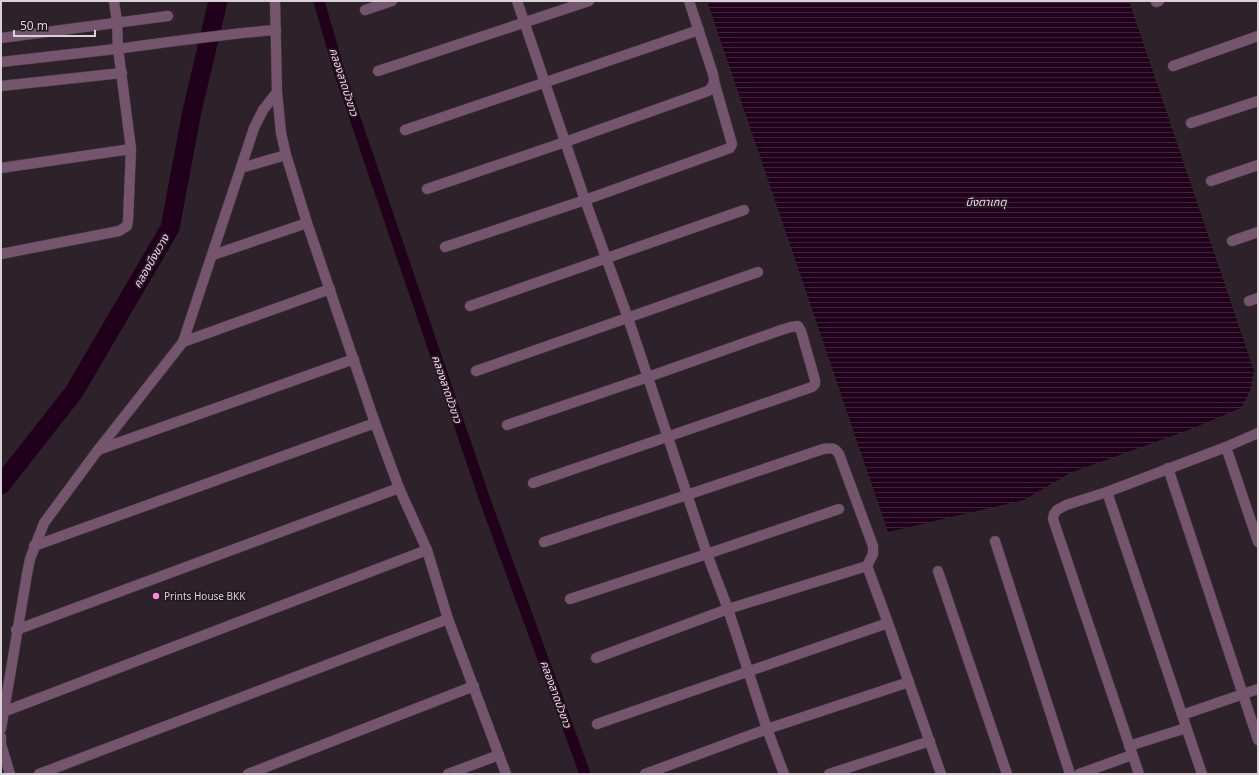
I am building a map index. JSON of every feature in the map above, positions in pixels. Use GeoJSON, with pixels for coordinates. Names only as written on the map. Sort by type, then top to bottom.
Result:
{"type":"FeatureCollection","features":[{"type":"Feature","properties":{"kind":"street"},"geometry":{"type":"LineString","coordinates":[[1,254],[119,231],[127,226],[131,149],[118,48],[117,22],[114,1]]}},
{"type":"Feature","properties":{"kind":"street"},"geometry":{"type":"LineString","coordinates":[[275,1],[277,92],[281,133],[286,155],[307,223],[375,423],[399,488],[427,550],[448,619],[506,774]]}},
{"type":"Feature","properties":{"kind":"street"},"geometry":{"type":"LineString","coordinates":[[365,10],[392,1]]}},
{"type":"Feature","properties":{"kind":"street"},"geometry":{"type":"LineString","coordinates":[[517,1],[544,84],[628,318],[707,554],[728,610],[767,729],[784,774]]}},
{"type":"Feature","properties":{"kind":"street"},"geometry":{"type":"LineString","coordinates":[[378,71],[524,24],[589,1]]}},
{"type":"Feature","properties":{"kind":"street"},"geometry":{"type":"LineString","coordinates":[[446,247],[585,200],[730,148],[732,144],[699,30],[689,1]]}},
{"type":"Feature","properties":{"kind":"street"},"geometry":{"type":"LineString","coordinates":[[1,38],[168,16]]}},
{"type":"Feature","properties":{"kind":"street"},"geometry":{"type":"LineString","coordinates":[[1,62],[276,30]]}},
{"type":"Feature","properties":{"kind":"street"},"geometry":{"type":"LineString","coordinates":[[405,130],[544,84],[699,30]]}},
{"type":"Feature","properties":{"kind":"street"},"geometry":{"type":"LineString","coordinates":[[1173,66],[1258,36]]}},
{"type":"Feature","properties":{"kind":"street"},"geometry":{"type":"LineString","coordinates":[[1,86],[122,73]]}},
{"type":"Feature","properties":{"kind":"street"},"geometry":{"type":"LineString","coordinates":[[427,189],[708,91],[712,87],[714,81]]}},
{"type":"Feature","properties":{"kind":"street"},"geometry":{"type":"LineString","coordinates":[[1,729],[16,630],[30,559],[44,522],[98,450],[183,342],[254,128],[263,110],[277,92]]}},
{"type":"Feature","properties":{"kind":"street"},"geometry":{"type":"LineString","coordinates":[[1191,123],[1258,101]]}},
{"type":"Feature","properties":{"kind":"street"},"geometry":{"type":"LineString","coordinates":[[1,168],[131,149]]}},
{"type":"Feature","properties":{"kind":"street"},"geometry":{"type":"LineString","coordinates":[[241,168],[286,155]]}},
{"type":"Feature","properties":{"kind":"street"},"geometry":{"type":"LineString","coordinates":[[1211,181],[1258,165]]}},
{"type":"Feature","properties":{"kind":"street"},"geometry":{"type":"LineString","coordinates":[[470,306],[744,210]]}},
{"type":"Feature","properties":{"kind":"street"},"geometry":{"type":"LineString","coordinates":[[213,255],[307,223]]}},
{"type":"Feature","properties":{"kind":"street"},"geometry":{"type":"LineString","coordinates":[[1232,241],[1258,232]]}},
{"type":"Feature","properties":{"kind":"street"},"geometry":{"type":"LineString","coordinates":[[476,371],[758,272]]}},
{"type":"Feature","properties":{"kind":"street"},"geometry":{"type":"LineString","coordinates":[[183,342],[330,289]]}},
{"type":"Feature","properties":{"kind":"street"},"geometry":{"type":"LineString","coordinates":[[507,424],[648,377],[781,330],[798,326],[801,331],[815,380],[815,384],[812,387],[533,483]]}},
{"type":"Feature","properties":{"kind":"street"},"geometry":{"type":"LineString","coordinates":[[98,450],[354,359]]}},
{"type":"Feature","properties":{"kind":"street"},"geometry":{"type":"LineString","coordinates":[[34,546],[375,423]]}},
{"type":"Feature","properties":{"kind":"street"},"geometry":{"type":"LineString","coordinates":[[1139,774],[1053,520],[1054,514],[1057,510],[1066,505],[1107,492],[1226,447],[1258,433]]}},
{"type":"Feature","properties":{"kind":"street"},"geometry":{"type":"LineString","coordinates":[[1226,447],[1258,542]]}},
{"type":"Feature","properties":{"kind":"street"},"geometry":{"type":"LineString","coordinates":[[544,542],[823,450],[831,448],[835,449],[839,454],[873,546],[873,554],[867,566],[728,610],[596,658]]}},
{"type":"Feature","properties":{"kind":"street"},"geometry":{"type":"LineString","coordinates":[[1168,468],[1258,740]]}},
{"type":"Feature","properties":{"kind":"street"},"geometry":{"type":"LineString","coordinates":[[16,630],[399,488]]}},
{"type":"Feature","properties":{"kind":"street"},"geometry":{"type":"LineString","coordinates":[[1107,492],[1202,774]]}},
{"type":"Feature","properties":{"kind":"street"},"geometry":{"type":"LineString","coordinates":[[570,599],[839,509]]}},
{"type":"Feature","properties":{"kind":"street"},"geometry":{"type":"LineString","coordinates":[[995,541],[1070,774]]}},
{"type":"Feature","properties":{"kind":"street"},"geometry":{"type":"LineString","coordinates":[[3,712],[427,550]]}},
{"type":"Feature","properties":{"kind":"street"},"geometry":{"type":"LineString","coordinates":[[867,566],[941,774]]}},
{"type":"Feature","properties":{"kind":"street"},"geometry":{"type":"LineString","coordinates":[[938,572],[1007,774]]}},
{"type":"Feature","properties":{"kind":"street"},"geometry":{"type":"LineString","coordinates":[[39,774],[448,619]]}},
{"type":"Feature","properties":{"kind":"street"},"geometry":{"type":"LineString","coordinates":[[597,724],[888,623]]}},
{"type":"Feature","properties":{"kind":"street"},"geometry":{"type":"LineString","coordinates":[[645,774],[767,729],[909,682]]}},
{"type":"Feature","properties":{"kind":"street"},"geometry":{"type":"LineString","coordinates":[[248,774],[474,686]]}},
{"type":"Feature","properties":{"kind":"street"},"geometry":{"type":"LineString","coordinates":[[1182,715],[1258,689]]}},
{"type":"Feature","properties":{"kind":"street"},"geometry":{"type":"LineString","coordinates":[[1079,774],[1131,750],[1186,728]]}},
{"type":"Feature","properties":{"kind":"street"},"geometry":{"type":"LineString","coordinates":[[1,737],[1,744],[10,774]]}},
{"type":"Feature","properties":{"kind":"street"},"geometry":{"type":"LineString","coordinates":[[829,774],[930,741]]}},
{"type":"Feature","properties":{"kind":"street"},"geometry":{"type":"LineString","coordinates":[[448,774],[499,755]]}},
{"type":"Feature","properties":{"kind":"water","name":"บึงตาเกตุ"},"geometry":{"type":"Polygon","coordinates":[[[707,1],[1129,1],[1254,371],[1250,391],[1241,408],[1191,429],[1070,473],[1024,500],[888,532],[707,1]]]}},
{"type":"Feature","properties":{"kind":"waterway","name":"คลองบึงขวาง"},"geometry":{"type":"LineString","coordinates":[[1,485],[74,392],[170,228],[192,111],[218,1]]}},
{"type":"Feature","properties":{"kind":"waterway","name":"คลองลาดบัวขาว"},"geometry":{"type":"LineString","coordinates":[[319,1],[340,74],[486,503],[585,774]]}},
{"type":"Feature","properties":{"kind":"place","name":"Prints House BKK"},"geometry":{"type":"Point","coordinates":[156,596]}}]}
